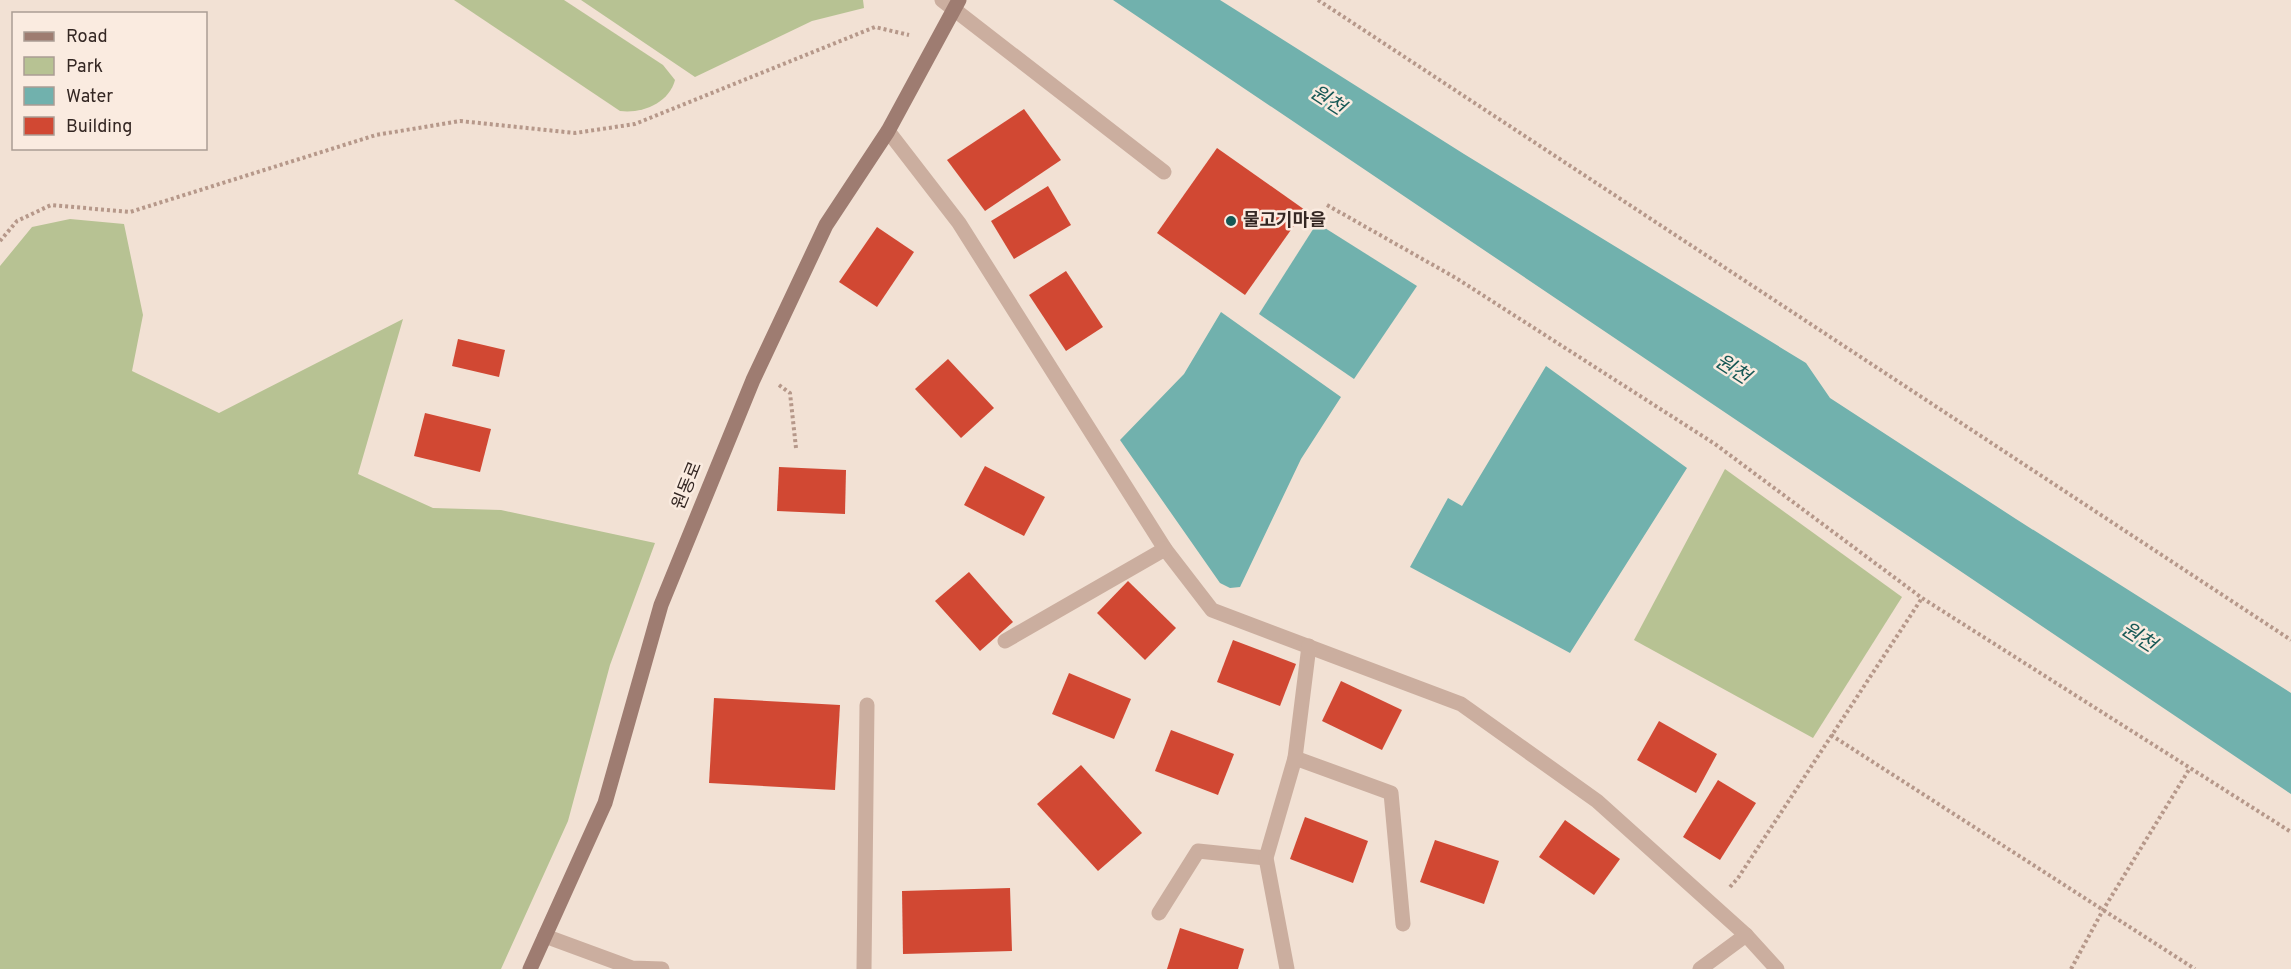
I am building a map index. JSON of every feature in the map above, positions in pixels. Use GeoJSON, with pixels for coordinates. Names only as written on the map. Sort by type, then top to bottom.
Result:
{"type":"FeatureCollection","features":[{"type":"Feature","properties":{"kind":"street","name":"원동로"},"geometry":{"type":"LineString","coordinates":[[530,969],[605,803],[660,605],[757,370],[826,225],[888,131],[936,41],[952,3]]}},
{"type":"Feature","properties":{"kind":"street"},"geometry":{"type":"LineString","coordinates":[[952,3],[1164,172]]}},
{"type":"Feature","properties":{"kind":"street"},"geometry":{"type":"LineString","coordinates":[[888,131],[959,222],[1166,549],[1212,610],[1461,704],[1597,801],[1746,935],[1777,969]]}},
{"type":"Feature","properties":{"kind":"street"},"geometry":{"type":"LineString","coordinates":[[1005,641],[1166,549]]}},
{"type":"Feature","properties":{"kind":"street"},"geometry":{"type":"LineString","coordinates":[[1287,969],[1266,858],[1294,758],[1309,646]]}},
{"type":"Feature","properties":{"kind":"street"},"geometry":{"type":"LineString","coordinates":[[864,969],[867,705]]}},
{"type":"Feature","properties":{"kind":"street"},"geometry":{"type":"LineString","coordinates":[[1294,758],[1391,793],[1403,924]]}},
{"type":"Feature","properties":{"kind":"street"},"geometry":{"type":"LineString","coordinates":[[1160,913],[1198,850],[1266,858]]}},
{"type":"Feature","properties":{"kind":"street"},"geometry":{"type":"LineString","coordinates":[[1700,969],[1746,935]]}},
{"type":"Feature","properties":{"kind":"street"},"geometry":{"type":"LineString","coordinates":[[545,936],[632,968],[662,969]]}},
{"type":"Feature","properties":{"kind":"path"},"geometry":{"type":"LineString","coordinates":[[1318,0],[2291,640]]}},
{"type":"Feature","properties":{"kind":"path"},"geometry":{"type":"LineString","coordinates":[[0,241],[17,221],[51,205],[130,212],[376,135],[460,122],[575,133],[635,124],[875,27],[936,41]]}},
{"type":"Feature","properties":{"kind":"path"},"geometry":{"type":"LineString","coordinates":[[1327,205],[1456,278],[1715,444],[1922,598],[2291,832]]}},
{"type":"Feature","properties":{"kind":"path"},"geometry":{"type":"LineString","coordinates":[[757,370],[790,393],[796,447]]}},
{"type":"Feature","properties":{"kind":"path"},"geometry":{"type":"LineString","coordinates":[[1712,904],[1738,878],[1922,598]]}},
{"type":"Feature","properties":{"kind":"path"},"geometry":{"type":"LineString","coordinates":[[1831,735],[2194,969]]}},
{"type":"Feature","properties":{"kind":"path"},"geometry":{"type":"LineString","coordinates":[[2071,969],[2103,910],[2190,768]]}},
{"type":"Feature","properties":{"kind":"green space"},"geometry":{"type":"Polygon","coordinates":[[[454,0],[564,0],[663,65],[675,80],[672,88],[661,101],[645,109],[620,111],[454,0]]]}},
{"type":"Feature","properties":{"kind":"green space"},"geometry":{"type":"Polygon","coordinates":[[[581,0],[863,0],[864,8],[812,21],[695,77],[581,0]]]}},
{"type":"Feature","properties":{"kind":"green space"},"geometry":{"type":"Polygon","coordinates":[[[70,219],[124,224],[143,315],[132,371],[219,413],[403,319],[358,474],[433,508],[501,510],[655,543],[610,665],[568,821],[501,969],[0,969],[0,266],[32,227],[70,219]]]}},
{"type":"Feature","properties":{"kind":"green space"},"geometry":{"type":"Polygon","coordinates":[[[1725,469],[1902,597],[1813,738],[1634,640],[1725,469]]]}},
{"type":"Feature","properties":{"kind":"water","name":"원천"},"geometry":{"type":"Polygon","coordinates":[[[1113,0],[1220,0],[1464,154],[1806,363],[1830,398],[2291,693],[2291,794],[1113,0]]]}},
{"type":"Feature","properties":{"kind":"water"},"geometry":{"type":"Polygon","coordinates":[[[1317,223],[1417,286],[1354,379],[1259,314],[1317,223]]]}},
{"type":"Feature","properties":{"kind":"water"},"geometry":{"type":"Polygon","coordinates":[[[1221,312],[1341,397],[1301,459],[1240,587],[1230,588],[1220,583],[1120,440],[1184,374],[1221,312]]]}},
{"type":"Feature","properties":{"kind":"water"},"geometry":{"type":"Polygon","coordinates":[[[1546,366],[1687,468],[1570,653],[1410,567],[1448,498],[1462,506],[1546,366]]]}},
{"type":"Feature","properties":{"kind":"building"},"geometry":{"type":"Polygon","coordinates":[[[1024,109],[1061,160],[985,211],[947,160],[1024,109]]]}},
{"type":"Feature","properties":{"kind":"building","name":"물고기마을"},"geometry":{"type":"Polygon","coordinates":[[[1217,148],[1305,210],[1245,295],[1157,233],[1217,148]]]}},
{"type":"Feature","properties":{"kind":"building"},"geometry":{"type":"Polygon","coordinates":[[[1048,186],[1071,225],[1014,259],[991,221],[1048,186]]]}},
{"type":"Feature","properties":{"kind":"building"},"geometry":{"type":"Polygon","coordinates":[[[877,227],[914,252],[877,307],[839,282],[877,227]]]}},
{"type":"Feature","properties":{"kind":"building"},"geometry":{"type":"Polygon","coordinates":[[[1066,271],[1103,327],[1066,351],[1029,295],[1066,271]]]}},
{"type":"Feature","properties":{"kind":"building"},"geometry":{"type":"Polygon","coordinates":[[[458,339],[505,350],[499,377],[452,366],[458,339]]]}},
{"type":"Feature","properties":{"kind":"building"},"geometry":{"type":"Polygon","coordinates":[[[948,359],[994,408],[961,438],[915,389],[948,359]]]}},
{"type":"Feature","properties":{"kind":"building"},"geometry":{"type":"Polygon","coordinates":[[[425,413],[491,429],[480,472],[414,456],[425,413]]]}},
{"type":"Feature","properties":{"kind":"building"},"geometry":{"type":"Polygon","coordinates":[[[985,466],[1045,497],[1024,536],[964,505],[985,466]]]}},
{"type":"Feature","properties":{"kind":"building"},"geometry":{"type":"Polygon","coordinates":[[[779,467],[846,470],[845,514],[777,511],[779,467]]]}},
{"type":"Feature","properties":{"kind":"building"},"geometry":{"type":"Polygon","coordinates":[[[969,572],[1013,622],[980,651],[935,601],[969,572]]]}},
{"type":"Feature","properties":{"kind":"building"},"geometry":{"type":"Polygon","coordinates":[[[1128,581],[1176,628],[1145,660],[1097,613],[1128,581]]]}},
{"type":"Feature","properties":{"kind":"building"},"geometry":{"type":"Polygon","coordinates":[[[1233,640],[1296,664],[1280,706],[1217,682],[1233,640]]]}},
{"type":"Feature","properties":{"kind":"building"},"geometry":{"type":"Polygon","coordinates":[[[1069,673],[1131,699],[1114,739],[1052,714],[1069,673]]]}},
{"type":"Feature","properties":{"kind":"building"},"geometry":{"type":"Polygon","coordinates":[[[1341,681],[1402,710],[1382,750],[1322,721],[1341,681]]]}},
{"type":"Feature","properties":{"kind":"building"},"geometry":{"type":"Polygon","coordinates":[[[714,698],[840,705],[835,790],[709,783],[714,698]]]}},
{"type":"Feature","properties":{"kind":"building"},"geometry":{"type":"Polygon","coordinates":[[[1659,721],[1717,754],[1696,793],[1637,760],[1659,721]]]}},
{"type":"Feature","properties":{"kind":"building"},"geometry":{"type":"Polygon","coordinates":[[[1171,730],[1234,754],[1218,795],[1155,771],[1171,730]]]}},
{"type":"Feature","properties":{"kind":"building"},"geometry":{"type":"Polygon","coordinates":[[[1081,765],[1142,833],[1098,871],[1037,804],[1081,765]]]}},
{"type":"Feature","properties":{"kind":"building"},"geometry":{"type":"Polygon","coordinates":[[[1718,780],[1756,803],[1720,860],[1683,837],[1718,780]]]}},
{"type":"Feature","properties":{"kind":"building"},"geometry":{"type":"Polygon","coordinates":[[[1305,817],[1368,841],[1353,883],[1290,859],[1305,817]]]}},
{"type":"Feature","properties":{"kind":"building"},"geometry":{"type":"Polygon","coordinates":[[[1565,820],[1620,859],[1594,895],[1539,857],[1565,820]]]}},
{"type":"Feature","properties":{"kind":"building"},"geometry":{"type":"Polygon","coordinates":[[[1435,840],[1499,861],[1484,904],[1420,882],[1435,840]]]}},
{"type":"Feature","properties":{"kind":"building"},"geometry":{"type":"Polygon","coordinates":[[[1010,888],[1012,951],[903,954],[902,891],[1010,888]]]}},
{"type":"Feature","properties":{"kind":"building"},"geometry":{"type":"Polygon","coordinates":[[[1180,928],[1244,949],[1238,969],[1167,969],[1180,928]]]}},
{"type":"Feature","properties":{"kind":"place","name":"물고기마을"},"geometry":{"type":"Point","coordinates":[1231,221]}}]}
